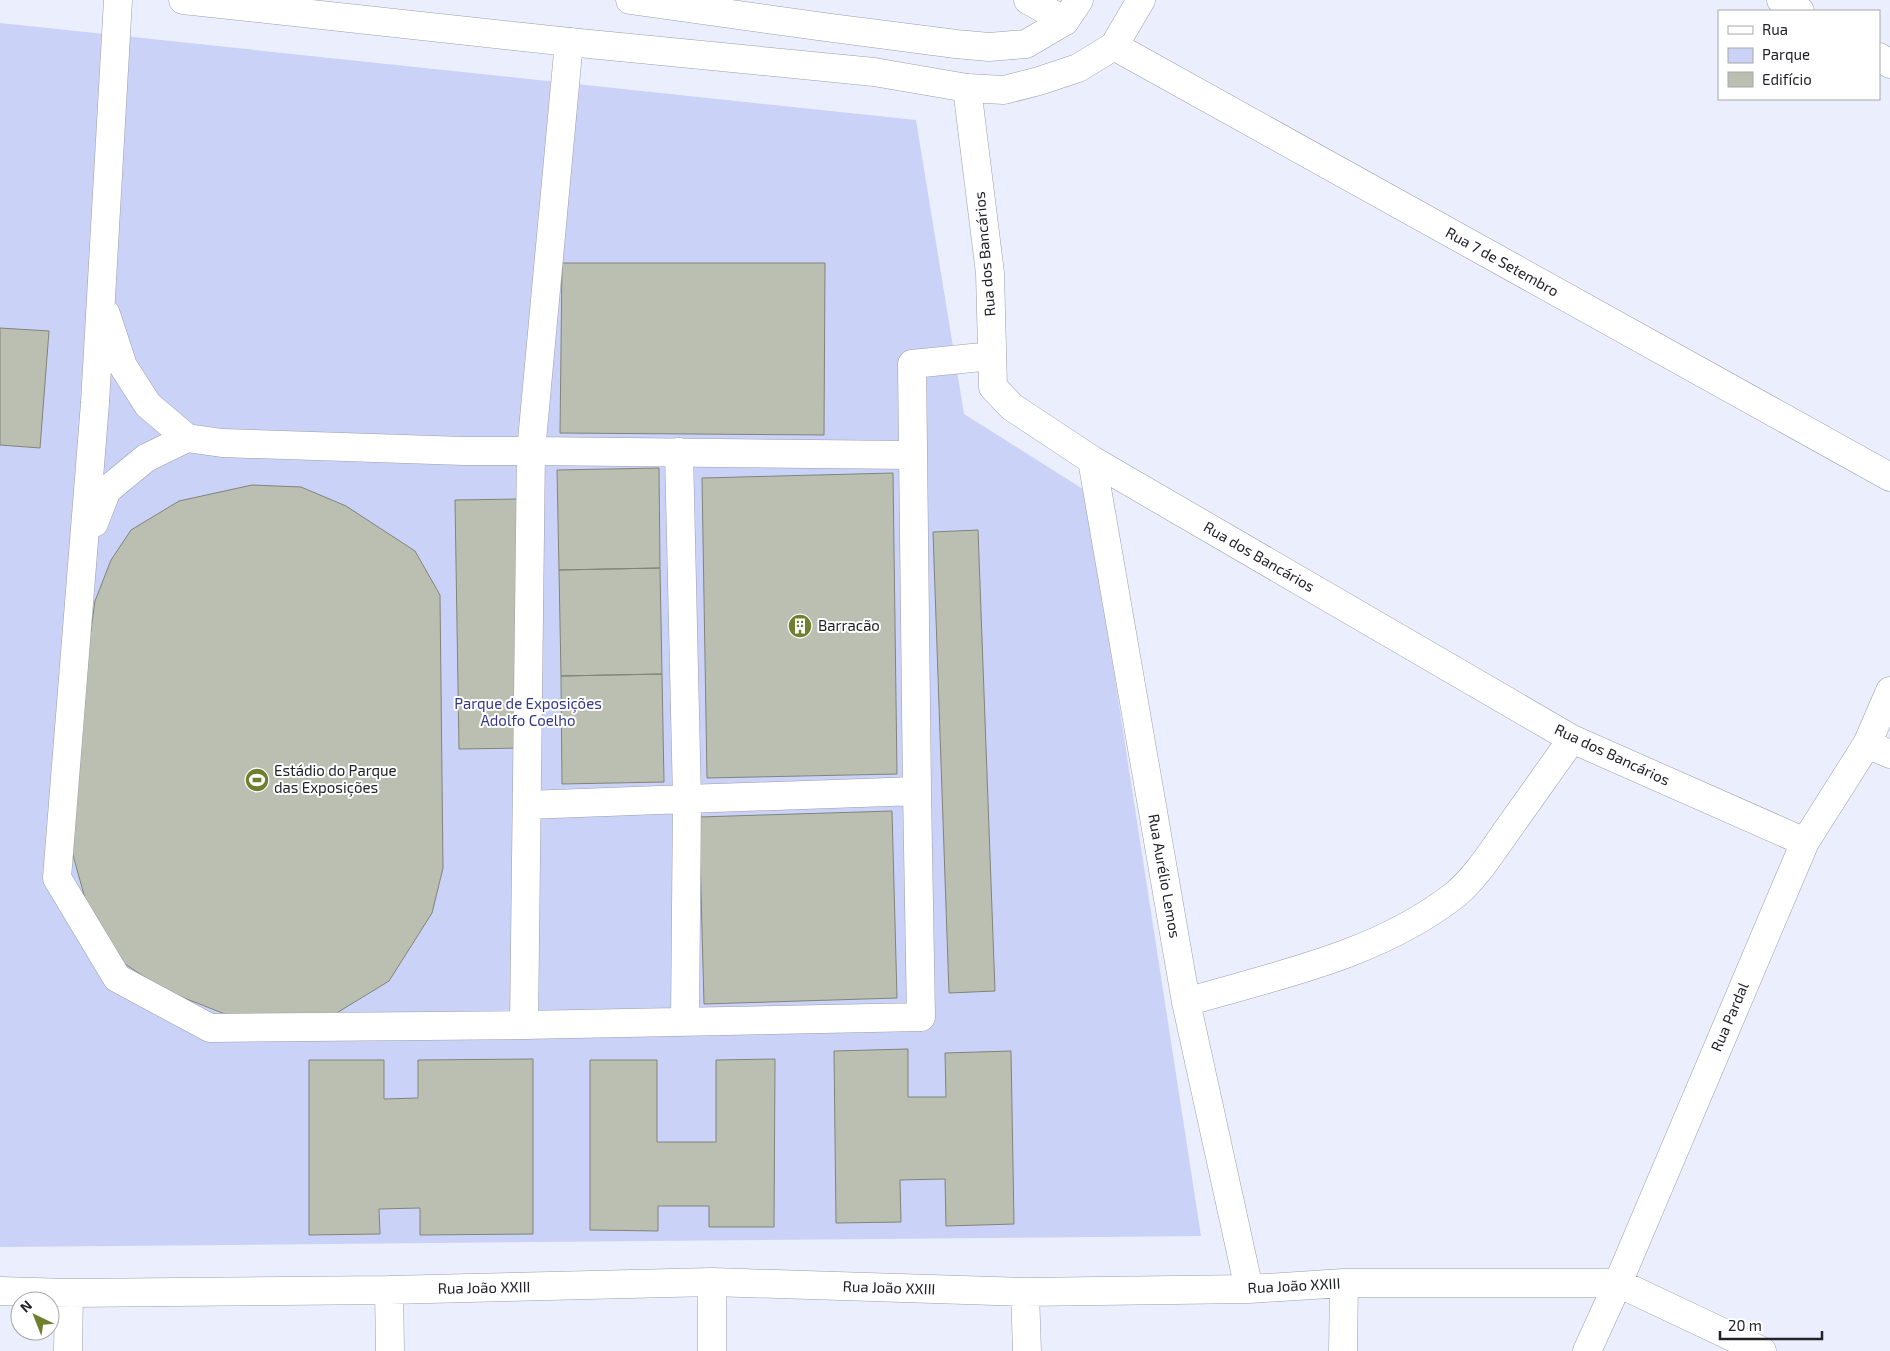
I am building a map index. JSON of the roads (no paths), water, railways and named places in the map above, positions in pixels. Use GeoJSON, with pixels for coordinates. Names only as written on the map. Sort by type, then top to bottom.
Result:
{"type":"FeatureCollection","features":[{"type":"Feature","properties":{"kind":"street"},"geometry":{"type":"LineString","coordinates":[[118,0],[85,548],[57,878],[117,978],[210,1028],[524,1025],[921,1017],[916,791],[912,364],[992,356]]}},
{"type":"Feature","properties":{"kind":"street"},"geometry":{"type":"LineString","coordinates":[[182,0],[569,42],[874,72],[966,88],[1004,90],[1078,68],[1114,46],[1141,0]]}},
{"type":"Feature","properties":{"kind":"street"},"geometry":{"type":"LineString","coordinates":[[630,0],[832,28],[989,47],[1026,44],[1072,10]]}},
{"type":"Feature","properties":{"kind":"street"},"geometry":{"type":"LineString","coordinates":[[1028,0],[1072,10]]}},
{"type":"Feature","properties":{"kind":"street"},"geometry":{"type":"LineString","coordinates":[[1781,0],[1798,10]]}},
{"type":"Feature","properties":{"kind":"street"},"geometry":{"type":"LineString","coordinates":[[524,1025],[531,451],[569,42]]}},
{"type":"Feature","properties":{"kind":"street","name":"Rua 7 de Setembro"},"geometry":{"type":"LineString","coordinates":[[1114,46],[1890,477]]}},
{"type":"Feature","properties":{"kind":"street","name":"Rua dos Bancários"},"geometry":{"type":"LineString","coordinates":[[966,88],[990,273],[993,387],[1012,407],[1092,460],[1572,739],[1805,842]]}},
{"type":"Feature","properties":{"kind":"street"},"geometry":{"type":"LineString","coordinates":[[100,299],[123,366],[148,405],[187,438]]}},
{"type":"Feature","properties":{"kind":"street"},"geometry":{"type":"LineString","coordinates":[[85,548],[107,490],[146,458],[187,438],[242,443],[464,452],[912,455]]}},
{"type":"Feature","properties":{"kind":"street"},"geometry":{"type":"LineString","coordinates":[[679,452],[687,800],[685,1021]]}},
{"type":"Feature","properties":{"kind":"street","name":"Rua Aurélio Lemos"},"geometry":{"type":"LineString","coordinates":[[1092,460],[1186,1002],[1249,1289]]}},
{"type":"Feature","properties":{"kind":"street","name":"Rua Pardal"},"geometry":{"type":"LineString","coordinates":[[1587,1351],[1618,1283],[1805,842],[1879,749],[1890,692]]}},
{"type":"Feature","properties":{"kind":"street"},"geometry":{"type":"LineString","coordinates":[[1186,1002],[1325,961],[1371,944],[1420,918],[1457,893],[1483,865],[1572,739]]}},
{"type":"Feature","properties":{"kind":"street"},"geometry":{"type":"LineString","coordinates":[[527,805],[916,791]]}},
{"type":"Feature","properties":{"kind":"street"},"geometry":{"type":"LineString","coordinates":[[712,1282],[712,1351]]}},
{"type":"Feature","properties":{"kind":"street","name":"Rua João XXIII"},"geometry":{"type":"LineString","coordinates":[[0,1291],[69,1293],[389,1290],[712,1282],[1025,1292],[1249,1289],[1344,1282],[1618,1283],[1762,1351]]}},
{"type":"Feature","properties":{"kind":"street"},"geometry":{"type":"LineString","coordinates":[[1343,1351],[1344,1282]]}},
{"type":"Feature","properties":{"kind":"street"},"geometry":{"type":"LineString","coordinates":[[389,1290],[390,1351]]}},
{"type":"Feature","properties":{"kind":"street"},"geometry":{"type":"LineString","coordinates":[[1025,1292],[1027,1351]]}},
{"type":"Feature","properties":{"kind":"street"},"geometry":{"type":"LineString","coordinates":[[68,1351],[69,1293]]}},
{"type":"Feature","properties":{"kind":"place","name":"Barracão"},"geometry":{"type":"Point","coordinates":[800,626]}},
{"type":"Feature","properties":{"kind":"place","name":"Estádio do Parque das Exposições"},"geometry":{"type":"Point","coordinates":[257,780]}},
{"type":"Feature","properties":{"kind":"park label","name":"Parque de Exposições Adolfo Coelho"},"geometry":{"type":"Point","coordinates":[528,712]}}]}
